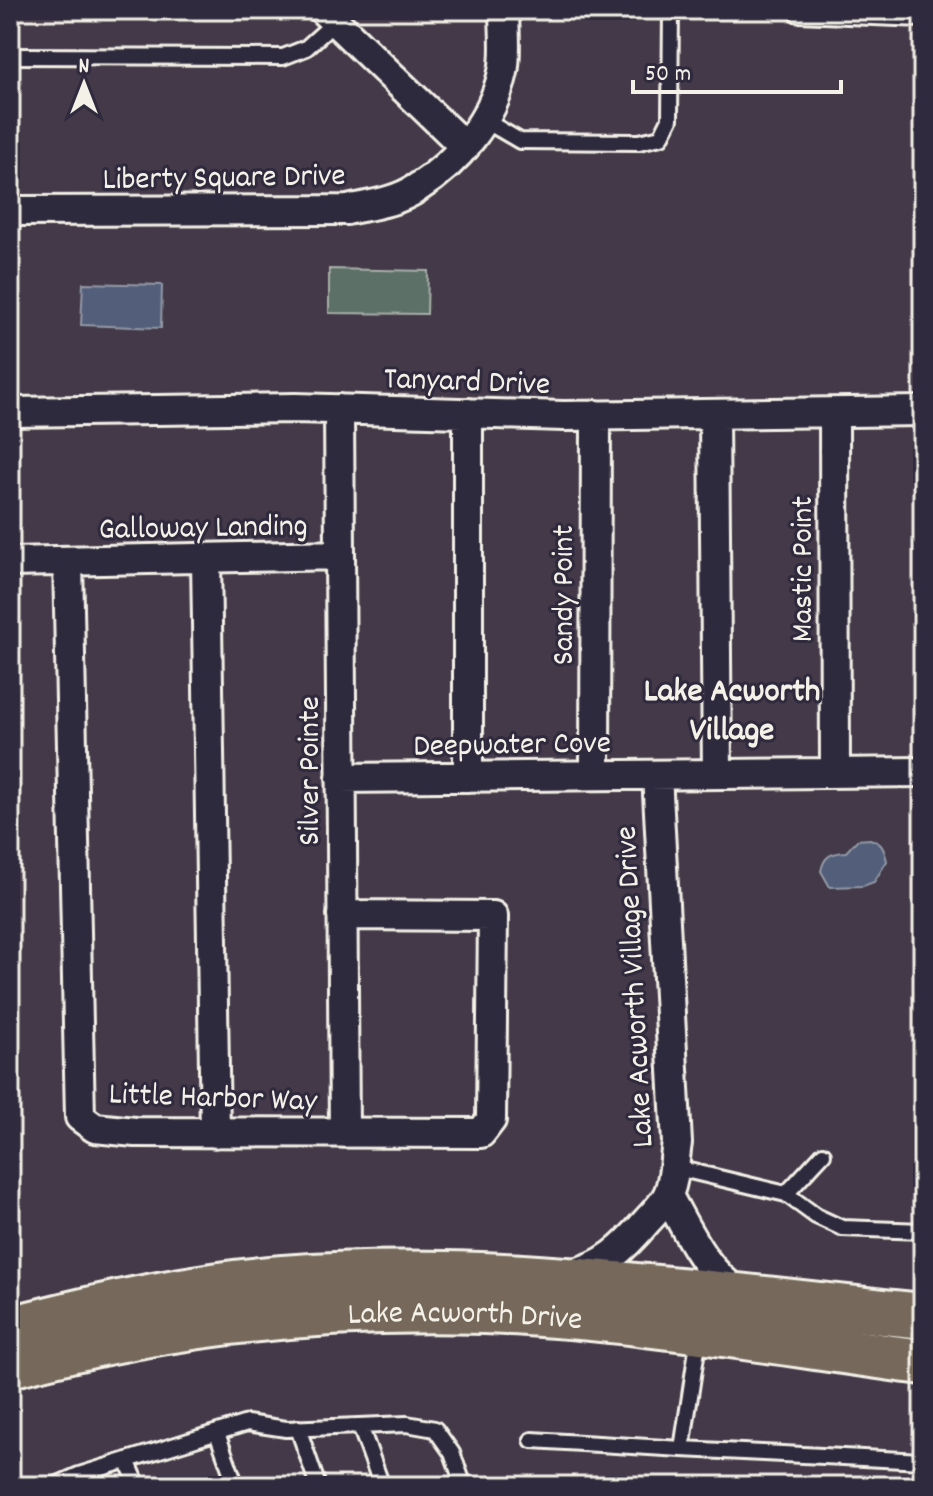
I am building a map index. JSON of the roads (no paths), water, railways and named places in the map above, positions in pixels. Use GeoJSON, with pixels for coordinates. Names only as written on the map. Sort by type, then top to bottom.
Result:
{"type":"FeatureCollection","features":[{"type":"Feature","properties":{"kind":"main road","name":"Lake Acworth Drive"},"geometry":{"type":"LineString","coordinates":[[10,1329],[79,1311],[185,1291],[282,1278],[385,1274],[553,1279],[923,1316]]}},
{"type":"Feature","properties":{"kind":"main road","name":"Lake Acworth Drive"},"geometry":{"type":"LineString","coordinates":[[10,1365],[139,1335],[214,1324],[301,1315],[484,1311],[566,1316],[923,1362]]}},
{"type":"Feature","properties":{"kind":"street","name":"Liberty Square Drive"},"geometry":{"type":"LineString","coordinates":[[10,211],[347,210],[383,203],[416,189],[465,147],[492,109],[504,69],[504,10]]}},
{"type":"Feature","properties":{"kind":"street"},"geometry":{"type":"LineString","coordinates":[[329,16],[465,147]]}},
{"type":"Feature","properties":{"kind":"street","name":"Tanyard Drive"},"geometry":{"type":"LineString","coordinates":[[10,412],[339,409],[596,415],[923,411]]}},
{"type":"Feature","properties":{"kind":"street","name":"Silver Pointe"},"geometry":{"type":"LineString","coordinates":[[339,409],[344,1133]]}},
{"type":"Feature","properties":{"kind":"street"},"geometry":{"type":"LineString","coordinates":[[468,413],[468,777]]}},
{"type":"Feature","properties":{"kind":"street","name":"Mastic Point"},"geometry":{"type":"LineString","coordinates":[[834,413],[835,773]]}},
{"type":"Feature","properties":{"kind":"street"},"geometry":{"type":"LineString","coordinates":[[714,414],[717,774]]}},
{"type":"Feature","properties":{"kind":"street","name":"Sandy Point"},"geometry":{"type":"LineString","coordinates":[[595,775],[596,415]]}},
{"type":"Feature","properties":{"kind":"street","name":"Galloway Landing"},"geometry":{"type":"LineString","coordinates":[[68,562],[340,555]]}},
{"type":"Feature","properties":{"kind":"street"},"geometry":{"type":"LineString","coordinates":[[206,559],[215,1133]]}},
{"type":"Feature","properties":{"kind":"street"},"geometry":{"type":"LineString","coordinates":[[10,562],[68,562]]}},
{"type":"Feature","properties":{"kind":"street","name":"Little Harbor Way"},"geometry":{"type":"LineString","coordinates":[[68,562],[80,1117],[95,1128],[122,1131],[481,1133],[491,1120],[493,916],[342,915]]}},
{"type":"Feature","properties":{"kind":"street","name":"Deepwater Cove"},"geometry":{"type":"LineString","coordinates":[[341,778],[923,772]]}},
{"type":"Feature","properties":{"kind":"street","name":"Lake Acworth Village Drive"},"geometry":{"type":"LineString","coordinates":[[657,775],[677,1143],[668,1196]]}},
{"type":"Feature","properties":{"kind":"street"},"geometry":{"type":"LineString","coordinates":[[553,1279],[587,1271],[609,1260],[628,1244],[668,1196],[710,1269],[746,1297]]}},
{"type":"Feature","properties":{"kind":"lane"},"geometry":{"type":"LineString","coordinates":[[484,120],[520,141],[639,142],[661,137],[670,119],[671,10]]}},
{"type":"Feature","properties":{"kind":"lane"},"geometry":{"type":"LineString","coordinates":[[798,10],[798,14],[923,19]]}},
{"type":"Feature","properties":{"kind":"lane"},"geometry":{"type":"LineString","coordinates":[[10,56],[283,57],[315,42],[329,16]]}},
{"type":"Feature","properties":{"kind":"lane"},"geometry":{"type":"LineString","coordinates":[[786,1194],[823,1154]]}},
{"type":"Feature","properties":{"kind":"lane"},"geometry":{"type":"LineString","coordinates":[[673,1167],[786,1194],[816,1216],[842,1228],[923,1231]]}},
{"type":"Feature","properties":{"kind":"lane"},"geometry":{"type":"LineString","coordinates":[[682,1449],[700,1332]]}},
{"type":"Feature","properties":{"kind":"lane"},"geometry":{"type":"LineString","coordinates":[[54,1486],[79,1475],[247,1423],[298,1428],[407,1424],[435,1429],[452,1453],[464,1486]]}},
{"type":"Feature","properties":{"kind":"lane"},"geometry":{"type":"LineString","coordinates":[[360,1426],[382,1486]]}},
{"type":"Feature","properties":{"kind":"lane"},"geometry":{"type":"LineString","coordinates":[[298,1428],[318,1486]]}},
{"type":"Feature","properties":{"kind":"lane"},"geometry":{"type":"LineString","coordinates":[[217,1433],[236,1486]]}},
{"type":"Feature","properties":{"kind":"lane"},"geometry":{"type":"LineString","coordinates":[[532,1440],[923,1461]]}},
{"type":"Feature","properties":{"kind":"lane"},"geometry":{"type":"LineString","coordinates":[[127,1460],[138,1486]]}},
{"type":"Feature","properties":{"kind":"water"},"geometry":{"type":"Polygon","coordinates":[[[83,283],[162,285],[161,328],[81,325],[83,283]]]}},
{"type":"Feature","properties":{"kind":"water"},"geometry":{"type":"Polygon","coordinates":[[[870,839],[882,847],[887,861],[874,882],[863,886],[830,887],[821,871],[827,858],[846,852],[857,840],[870,839]]]}},
{"type":"Feature","properties":{"kind":"district","name":"Lake Acworth Village"},"geometry":{"type":"Point","coordinates":[732,708]}}]}
